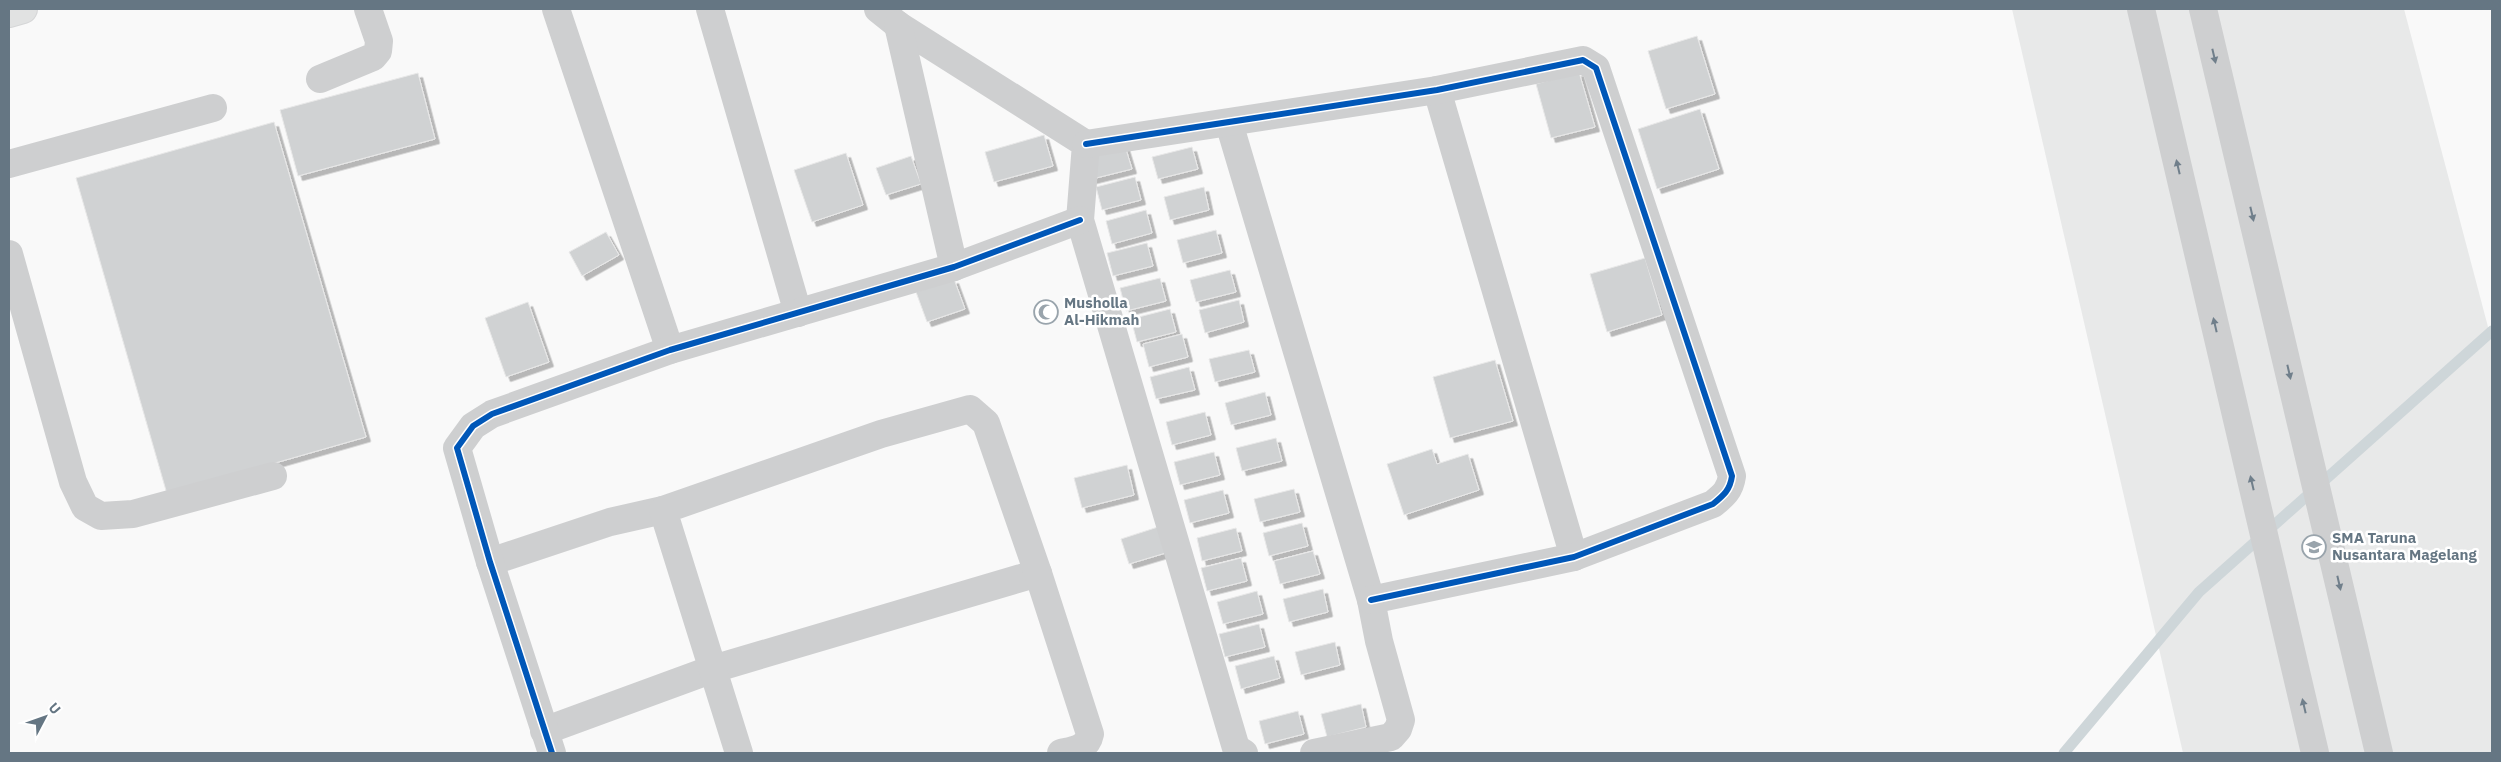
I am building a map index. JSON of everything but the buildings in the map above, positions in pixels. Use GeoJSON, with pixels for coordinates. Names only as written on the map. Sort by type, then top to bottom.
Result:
{"type":"FeatureCollection","features":[{"type":"Feature","properties":{"kind":"main road"},"geometry":{"type":"LineString","coordinates":[[9,13],[24,9]]}},
{"type":"Feature","properties":{"kind":"street"},"geometry":{"type":"LineString","coordinates":[[320,79],[373,57],[378,52],[379,41],[368,9]]}},
{"type":"Feature","properties":{"kind":"street"},"geometry":{"type":"LineString","coordinates":[[556,9],[670,350]]}},
{"type":"Feature","properties":{"kind":"street"},"geometry":{"type":"LineString","coordinates":[[710,9],[798,312]]}},
{"type":"Feature","properties":{"kind":"street"},"geometry":{"type":"LineString","coordinates":[[2141,9],[2315,753]]}},
{"type":"Feature","properties":{"kind":"street"},"geometry":{"type":"LineString","coordinates":[[2203,9],[2379,753]]}},
{"type":"Feature","properties":{"kind":"street"},"geometry":{"type":"LineString","coordinates":[[888,17],[954,267]]}},
{"type":"Feature","properties":{"kind":"street"},"geometry":{"type":"LineString","coordinates":[[888,17],[1086,144],[1437,90],[1583,60],[1596,68],[1732,476],[1725,495],[1713,504],[1574,557],[1372,600]]}},
{"type":"Feature","properties":{"kind":"street"},"geometry":{"type":"LineString","coordinates":[[1437,90],[1574,557]]}},
{"type":"Feature","properties":{"kind":"street"},"geometry":{"type":"LineString","coordinates":[[9,164],[214,108]]}},
{"type":"Feature","properties":{"kind":"street"},"geometry":{"type":"LineString","coordinates":[[1229,123],[1372,600],[1379,641],[1402,720],[1390,737],[1314,753]]}},
{"type":"Feature","properties":{"kind":"street"},"geometry":{"type":"LineString","coordinates":[[1086,144],[1080,220],[1236,748],[1244,753]]}},
{"type":"Feature","properties":{"kind":"street"},"geometry":{"type":"LineString","coordinates":[[1038,573],[712,669],[548,742],[490,562],[456,448],[464,435],[473,426],[492,414],[670,350],[954,267],[1080,220]]}},
{"type":"Feature","properties":{"kind":"street"},"geometry":{"type":"LineString","coordinates":[[9,254],[74,482],[85,507],[101,516],[133,514],[273,476]]}},
{"type":"Feature","properties":{"kind":"street"},"geometry":{"type":"LineString","coordinates":[[490,562],[610,522],[664,510],[881,434],[970,410],[986,423],[1038,573],[1090,734],[1086,744],[1081,748],[1061,753]]}},
{"type":"Feature","properties":{"kind":"street"},"geometry":{"type":"LineString","coordinates":[[664,510],[739,753]]}},
{"type":"Feature","properties":{"kind":"shaded area","name":"SMA Taruna Nusantara Magelang"},"geometry":{"type":"Polygon","coordinates":[[[2012,9],[2404,9],[2492,342],[2492,753],[2183,753],[2012,9]]]}},
{"type":"Feature","properties":{"kind":"waterway"},"geometry":{"type":"LineString","coordinates":[[2064,753],[2199,592],[2492,331]]}},
{"type":"Feature","properties":{"kind":"cycle path"},"geometry":{"type":"LineString","coordinates":[[1086,144],[1437,90],[1583,60],[1596,68],[1732,476],[1730,485],[1713,504],[1574,557],[1371,600]]}},
{"type":"Feature","properties":{"kind":"cycle path"},"geometry":{"type":"LineString","coordinates":[[552,753],[490,562],[457,448],[473,426],[492,414],[670,350],[954,267],[1080,220]]}},
{"type":"Feature","properties":{"kind":"place","name":"Musholla Al-Hikmah"},"geometry":{"type":"Point","coordinates":[1046,312]}},
{"type":"Feature","properties":{"kind":"place","name":"SMA Taruna Nusantara Magelang"},"geometry":{"type":"Point","coordinates":[2314,547]}}]}
